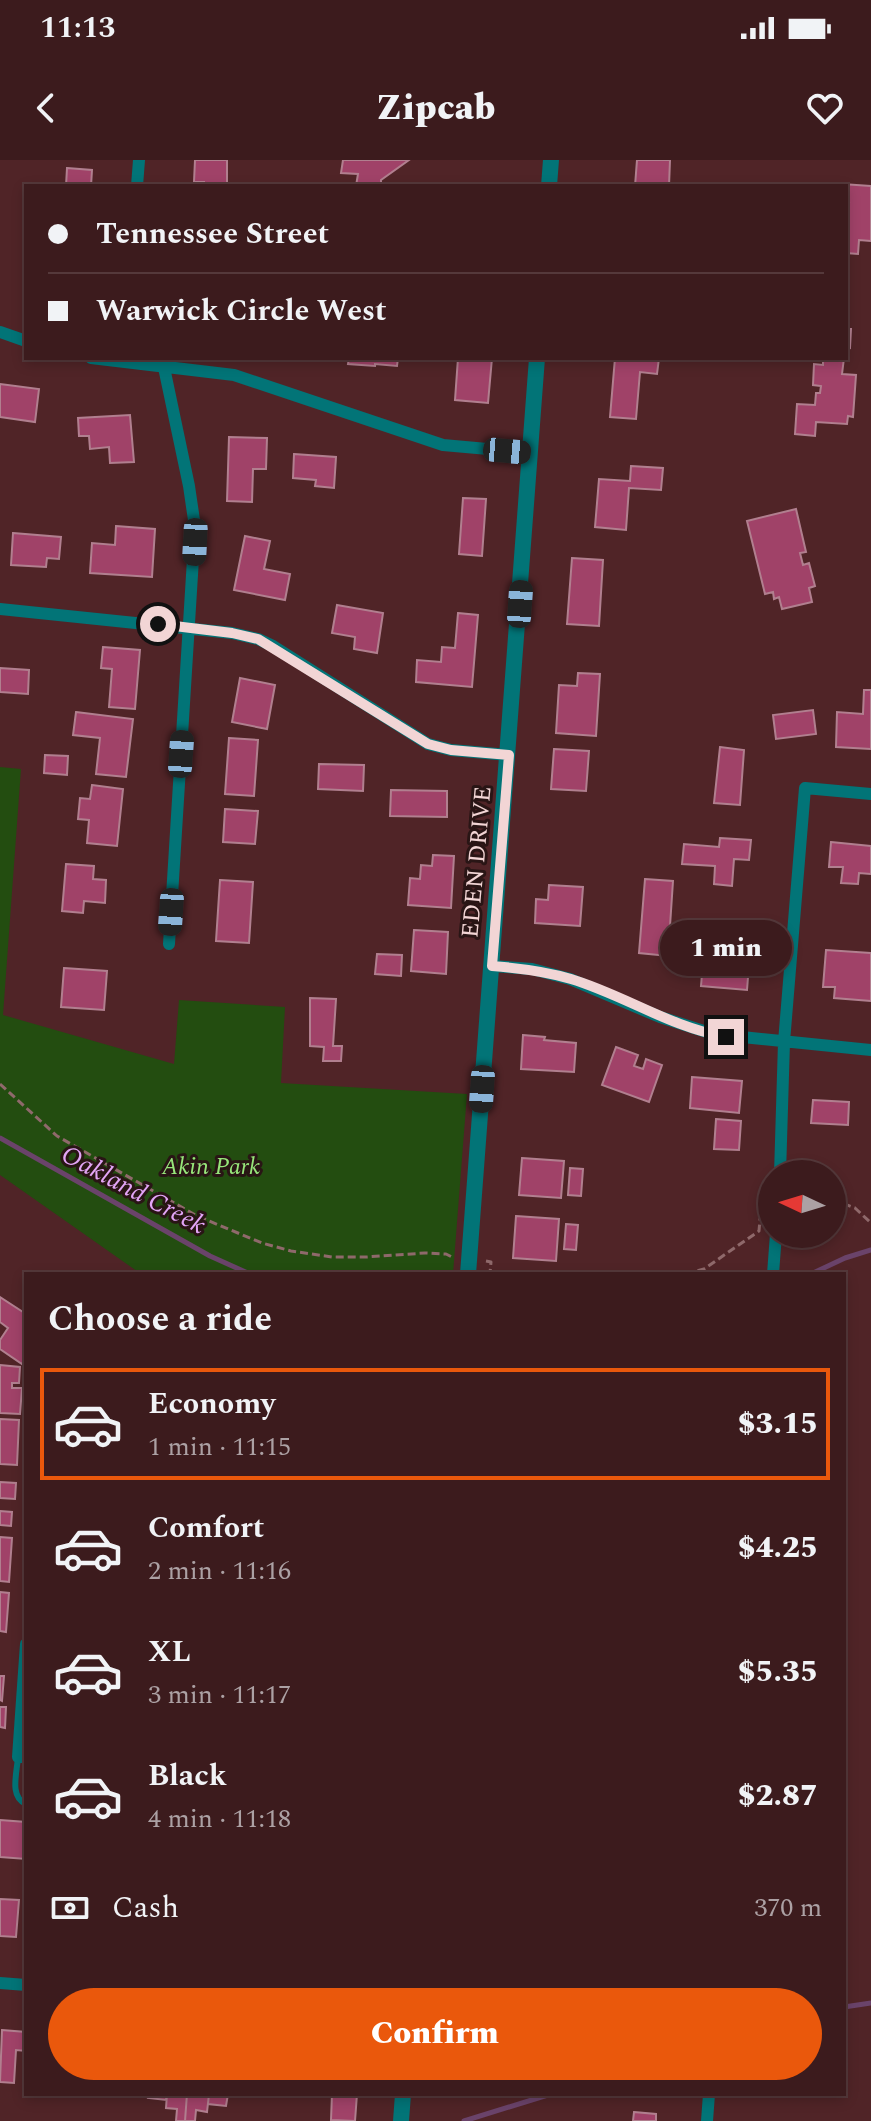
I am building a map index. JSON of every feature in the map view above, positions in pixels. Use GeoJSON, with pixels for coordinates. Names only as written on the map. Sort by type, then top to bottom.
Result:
{"type":"FeatureCollection","features":[{"type":"Feature","properties":{"kind":"street"},"geometry":{"type":"LineString","coordinates":[[137,184],[139,160]]}},
{"type":"Feature","properties":{"kind":"street"},"geometry":{"type":"LineString","coordinates":[[549,184],[551,160]]}},
{"type":"Feature","properties":{"kind":"street"},"geometry":{"type":"LineString","coordinates":[[0,332],[24,340]]}},
{"type":"Feature","properties":{"kind":"street"},"geometry":{"type":"LineString","coordinates":[[127,360],[163,362],[245,377],[443,445],[531,453]]}},
{"type":"Feature","properties":{"kind":"street","name":"EDEN DRIVE"},"geometry":{"type":"LineString","coordinates":[[468,1272],[537,360]]}},
{"type":"Feature","properties":{"kind":"street"},"geometry":{"type":"LineString","coordinates":[[163,362],[194,513],[195,542],[169,944]]}},
{"type":"Feature","properties":{"kind":"street"},"geometry":{"type":"LineString","coordinates":[[0,609],[243,634],[265,642],[428,744],[451,750],[509,755]]}},
{"type":"Feature","properties":{"kind":"street"},"geometry":{"type":"LineString","coordinates":[[780,1160],[784,1042],[805,788],[871,794]]}},
{"type":"Feature","properties":{"kind":"street"},"geometry":{"type":"LineString","coordinates":[[492,966],[532,969],[570,979],[660,1017],[713,1034],[871,1050]]}},
{"type":"Feature","properties":{"kind":"street"},"geometry":{"type":"LineString","coordinates":[[773,1272],[775,1248]]}},
{"type":"Feature","properties":{"kind":"street"},"geometry":{"type":"LineString","coordinates":[[22,1757],[24,1700]]}},
{"type":"Feature","properties":{"kind":"street"},"geometry":{"type":"LineString","coordinates":[[0,1983],[24,1985]]}},
{"type":"Feature","properties":{"kind":"street"},"geometry":{"type":"LineString","coordinates":[[401,2121],[403,2096]]}},
{"type":"Feature","properties":{"kind":"street"},"geometry":{"type":"LineString","coordinates":[[707,2121],[709,2096]]}},
{"type":"Feature","properties":{"kind":"lane"},"geometry":{"type":"LineString","coordinates":[[22,1757],[15,1795],[24,1803]]}},
{"type":"Feature","properties":{"kind":"path"},"geometry":{"type":"LineString","coordinates":[[0,1084],[57,1136],[197,1216],[262,1243],[291,1251],[357,1257],[436,1254],[455,1259]]}},
{"type":"Feature","properties":{"kind":"path"},"geometry":{"type":"LineString","coordinates":[[846,1204],[855,1208],[871,1223]]}},
{"type":"Feature","properties":{"kind":"path"},"geometry":{"type":"LineString","coordinates":[[693,1272],[704,1269],[758,1232]]}},
{"type":"Feature","properties":{"kind":"path"},"geometry":{"type":"LineString","coordinates":[[483,1261],[491,1262],[490,1272]]}},
{"type":"Feature","properties":{"kind":"green space","name":"Akin Park"},"geometry":{"type":"Polygon","coordinates":[[[0,767],[21,769],[3,1015],[174,1064],[179,1000],[285,1007],[281,1083],[467,1094],[453,1272],[138,1272],[0,1175],[0,767]]]}},
{"type":"Feature","properties":{"kind":"building"},"geometry":{"type":"Polygon","coordinates":[[[195,160],[227,160],[227,184],[194,182],[195,160]]]}},
{"type":"Feature","properties":{"kind":"building"},"geometry":{"type":"Polygon","coordinates":[[[343,160],[409,160],[381,180],[381,184],[356,184],[358,174],[341,173],[343,160]]]}},
{"type":"Feature","properties":{"kind":"building"},"geometry":{"type":"Polygon","coordinates":[[[637,160],[670,160],[669,184],[635,184],[637,160]]]}},
{"type":"Feature","properties":{"kind":"building"},"geometry":{"type":"Polygon","coordinates":[[[67,168],[92,170],[91,184],[66,184],[67,168]]]}},
{"type":"Feature","properties":{"kind":"building"},"geometry":{"type":"Polygon","coordinates":[[[848,184],[871,186],[871,241],[859,240],[858,254],[848,253],[848,184]]]}},
{"type":"Feature","properties":{"kind":"building"},"geometry":{"type":"Polygon","coordinates":[[[848,329],[851,329],[848,348],[848,329]]]}},
{"type":"Feature","properties":{"kind":"building"},"geometry":{"type":"Polygon","coordinates":[[[349,360],[398,360],[397,366],[348,364],[349,360]]]}},
{"type":"Feature","properties":{"kind":"building"},"geometry":{"type":"Polygon","coordinates":[[[458,360],[492,360],[488,403],[455,400],[458,360]]]}},
{"type":"Feature","properties":{"kind":"building"},"geometry":{"type":"Polygon","coordinates":[[[615,360],[659,360],[657,374],[640,372],[636,419],[610,417],[615,360]]]}},
{"type":"Feature","properties":{"kind":"building"},"geometry":{"type":"Polygon","coordinates":[[[823,360],[844,360],[842,374],[856,375],[853,417],[848,416],[847,424],[816,422],[815,436],[795,434],[797,404],[815,405],[816,393],[820,393],[821,386],[813,385],[814,364],[823,365],[823,360]]]}},
{"type":"Feature","properties":{"kind":"building"},"geometry":{"type":"Polygon","coordinates":[[[0,384],[39,389],[35,422],[0,417],[0,384]]]}},
{"type":"Feature","properties":{"kind":"building"},"geometry":{"type":"Polygon","coordinates":[[[130,415],[134,462],[110,463],[109,447],[90,449],[89,436],[79,436],[78,418],[130,415]]]}},
{"type":"Feature","properties":{"kind":"building"},"geometry":{"type":"Polygon","coordinates":[[[229,437],[267,438],[266,469],[253,469],[252,502],[227,501],[229,437]]]}},
{"type":"Feature","properties":{"kind":"building"},"geometry":{"type":"Polygon","coordinates":[[[294,454],[336,457],[334,488],[315,486],[316,480],[293,478],[294,454]]]}},
{"type":"Feature","properties":{"kind":"building"},"geometry":{"type":"Polygon","coordinates":[[[631,466],[663,468],[661,490],[629,488],[626,530],[595,527],[599,479],[630,481],[631,466]]]}},
{"type":"Feature","properties":{"kind":"building"},"geometry":{"type":"Polygon","coordinates":[[[463,498],[486,499],[482,556],[459,554],[463,498]]]}},
{"type":"Feature","properties":{"kind":"building"},"geometry":{"type":"Polygon","coordinates":[[[796,509],[806,552],[800,553],[803,565],[809,563],[815,586],[809,588],[812,602],[782,609],[779,597],[774,599],[773,592],[765,594],[747,521],[796,509]]]}},
{"type":"Feature","properties":{"kind":"building"},"geometry":{"type":"Polygon","coordinates":[[[116,526],[155,529],[152,577],[90,573],[92,543],[115,545],[116,526]]]}},
{"type":"Feature","properties":{"kind":"building"},"geometry":{"type":"Polygon","coordinates":[[[13,533],[61,537],[59,559],[47,558],[46,567],[11,565],[13,533]]]}},
{"type":"Feature","properties":{"kind":"building"},"geometry":{"type":"Polygon","coordinates":[[[245,536],[270,541],[264,569],[290,574],[285,600],[234,590],[245,536]]]}},
{"type":"Feature","properties":{"kind":"building"},"geometry":{"type":"Polygon","coordinates":[[[572,558],[603,560],[599,626],[567,624],[572,558]]]}},
{"type":"Feature","properties":{"kind":"building"},"geometry":{"type":"Polygon","coordinates":[[[337,605],[383,613],[377,653],[354,649],[355,637],[332,633],[337,605]]]}},
{"type":"Feature","properties":{"kind":"building"},"geometry":{"type":"Polygon","coordinates":[[[458,613],[478,615],[472,687],[416,682],[417,660],[441,662],[442,647],[455,648],[458,613]]]}},
{"type":"Feature","properties":{"kind":"building"},"geometry":{"type":"Polygon","coordinates":[[[103,647],[140,650],[135,709],[109,707],[112,669],[101,668],[103,647]]]}},
{"type":"Feature","properties":{"kind":"building"},"geometry":{"type":"Polygon","coordinates":[[[0,668],[29,670],[28,694],[0,692],[0,668]]]}},
{"type":"Feature","properties":{"kind":"building"},"geometry":{"type":"Polygon","coordinates":[[[578,673],[600,674],[596,736],[556,733],[559,685],[577,686],[578,673]]]}},
{"type":"Feature","properties":{"kind":"building"},"geometry":{"type":"Polygon","coordinates":[[[240,678],[275,685],[267,729],[232,722],[240,678]]]}},
{"type":"Feature","properties":{"kind":"building"},"geometry":{"type":"Polygon","coordinates":[[[864,690],[871,690],[871,749],[836,747],[837,712],[863,714],[864,690]]]}},
{"type":"Feature","properties":{"kind":"building"},"geometry":{"type":"Polygon","coordinates":[[[813,710],[816,734],[776,739],[773,715],[813,710]]]}},
{"type":"Feature","properties":{"kind":"building"},"geometry":{"type":"Polygon","coordinates":[[[76,712],[133,719],[126,777],[96,774],[100,738],[73,735],[76,712]]]}},
{"type":"Feature","properties":{"kind":"building"},"geometry":{"type":"Polygon","coordinates":[[[229,738],[258,740],[254,796],[225,794],[229,738]]]}},
{"type":"Feature","properties":{"kind":"building"},"geometry":{"type":"Polygon","coordinates":[[[720,747],[744,750],[740,805],[714,803],[720,747]]]}},
{"type":"Feature","properties":{"kind":"building"},"geometry":{"type":"Polygon","coordinates":[[[554,749],[589,751],[586,791],[551,789],[554,749]]]}},
{"type":"Feature","properties":{"kind":"building"},"geometry":{"type":"Polygon","coordinates":[[[45,755],[68,756],[67,775],[44,773],[45,755]]]}},
{"type":"Feature","properties":{"kind":"building"},"geometry":{"type":"Polygon","coordinates":[[[319,764],[364,765],[363,791],[318,789],[319,764]]]}},
{"type":"Feature","properties":{"kind":"building"},"geometry":{"type":"Polygon","coordinates":[[[92,785],[123,789],[117,846],[87,843],[89,820],[78,819],[80,798],[90,799],[92,785]]]}},
{"type":"Feature","properties":{"kind":"building"},"geometry":{"type":"Polygon","coordinates":[[[391,790],[447,791],[447,817],[390,816],[391,790]]]}},
{"type":"Feature","properties":{"kind":"building"},"geometry":{"type":"Polygon","coordinates":[[[225,809],[258,811],[255,844],[223,842],[225,809]]]}},
{"type":"Feature","properties":{"kind":"building"},"geometry":{"type":"Polygon","coordinates":[[[720,838],[751,840],[749,860],[734,859],[732,886],[714,884],[715,866],[682,864],[684,844],[719,847],[720,838]]]}},
{"type":"Feature","properties":{"kind":"building"},"geometry":{"type":"Polygon","coordinates":[[[831,842],[871,846],[871,874],[859,873],[858,884],[841,883],[843,867],[829,867],[831,842]]]}},
{"type":"Feature","properties":{"kind":"building"},"geometry":{"type":"Polygon","coordinates":[[[433,855],[454,856],[451,908],[408,905],[410,878],[420,879],[421,865],[432,866],[433,855]]]}},
{"type":"Feature","properties":{"kind":"building"},"geometry":{"type":"Polygon","coordinates":[[[66,864],[94,866],[93,879],[106,880],[105,903],[84,901],[83,913],[62,911],[66,864]]]}},
{"type":"Feature","properties":{"kind":"building"},"geometry":{"type":"Polygon","coordinates":[[[645,879],[673,881],[668,956],[639,953],[645,879]]]}},
{"type":"Feature","properties":{"kind":"building"},"geometry":{"type":"Polygon","coordinates":[[[220,880],[253,882],[249,943],[216,941],[220,880]]]}},
{"type":"Feature","properties":{"kind":"building"},"geometry":{"type":"Polygon","coordinates":[[[549,885],[583,887],[580,926],[535,923],[536,899],[548,900],[549,885]]]}},
{"type":"Feature","properties":{"kind":"building"},"geometry":{"type":"Polygon","coordinates":[[[729,925],[752,927],[747,990],[701,986],[703,962],[726,964],[729,925]]]}},
{"type":"Feature","properties":{"kind":"building"},"geometry":{"type":"Polygon","coordinates":[[[414,930],[448,932],[446,974],[411,971],[414,930]]]}},
{"type":"Feature","properties":{"kind":"building"},"geometry":{"type":"Polygon","coordinates":[[[826,950],[871,953],[871,1001],[834,998],[835,987],[823,987],[826,950]]]}},
{"type":"Feature","properties":{"kind":"building"},"geometry":{"type":"Polygon","coordinates":[[[377,954],[402,955],[401,976],[375,974],[377,954]]]}},
{"type":"Feature","properties":{"kind":"building"},"geometry":{"type":"Polygon","coordinates":[[[64,968],[107,971],[104,1010],[61,1007],[64,968]]]}},
{"type":"Feature","properties":{"kind":"building"},"geometry":{"type":"Polygon","coordinates":[[[310,998],[336,999],[333,1046],[342,1046],[341,1061],[323,1061],[324,1047],[310,1046],[310,998]]]}},
{"type":"Feature","properties":{"kind":"building"},"geometry":{"type":"Polygon","coordinates":[[[523,1035],[576,1043],[574,1072],[521,1069],[523,1035]]]}},
{"type":"Feature","properties":{"kind":"building"},"geometry":{"type":"Polygon","coordinates":[[[616,1047],[638,1055],[634,1066],[643,1069],[646,1059],[662,1065],[649,1102],[602,1085],[616,1047]]]}},
{"type":"Feature","properties":{"kind":"building"},"geometry":{"type":"Polygon","coordinates":[[[692,1077],[742,1081],[739,1113],[690,1108],[692,1077]]]}},
{"type":"Feature","properties":{"kind":"building"},"geometry":{"type":"Polygon","coordinates":[[[813,1100],[849,1102],[848,1125],[811,1123],[813,1100]]]}},
{"type":"Feature","properties":{"kind":"building"},"geometry":{"type":"Polygon","coordinates":[[[716,1119],[741,1121],[739,1150],[714,1149],[716,1119]]]}},
{"type":"Feature","properties":{"kind":"building"},"geometry":{"type":"Polygon","coordinates":[[[522,1158],[564,1161],[561,1198],[519,1195],[522,1158]]]}},
{"type":"Feature","properties":{"kind":"building"},"geometry":{"type":"Polygon","coordinates":[[[570,1168],[583,1169],[581,1196],[568,1195],[570,1168]]]}},
{"type":"Feature","properties":{"kind":"building"},"geometry":{"type":"Polygon","coordinates":[[[516,1216],[559,1219],[556,1261],[513,1258],[516,1216]]]}},
{"type":"Feature","properties":{"kind":"building"},"geometry":{"type":"Polygon","coordinates":[[[566,1224],[578,1225],[576,1250],[564,1249],[566,1224]]]}},
{"type":"Feature","properties":{"kind":"building"},"geometry":{"type":"Polygon","coordinates":[[[0,1297],[24,1313],[22,1364],[0,1349],[0,1340],[8,1328],[0,1322],[0,1297]]]}},
{"type":"Feature","properties":{"kind":"building"},"geometry":{"type":"Polygon","coordinates":[[[0,1365],[20,1367],[19,1383],[12,1383],[12,1388],[22,1388],[20,1414],[0,1413],[0,1365]]]}},
{"type":"Feature","properties":{"kind":"building"},"geometry":{"type":"Polygon","coordinates":[[[0,1419],[19,1420],[17,1465],[0,1464],[0,1419]]]}},
{"type":"Feature","properties":{"kind":"building"},"geometry":{"type":"Polygon","coordinates":[[[0,1482],[16,1483],[15,1499],[0,1498],[0,1482]]]}},
{"type":"Feature","properties":{"kind":"building"},"geometry":{"type":"Polygon","coordinates":[[[0,1511],[12,1512],[11,1526],[0,1525],[0,1511]]]}},
{"type":"Feature","properties":{"kind":"building"},"geometry":{"type":"Polygon","coordinates":[[[0,1537],[12,1538],[9,1582],[0,1581],[0,1537]]]}},
{"type":"Feature","properties":{"kind":"building"},"geometry":{"type":"Polygon","coordinates":[[[0,1592],[9,1593],[6,1632],[0,1631],[0,1592]]]}},
{"type":"Feature","properties":{"kind":"building"},"geometry":{"type":"Polygon","coordinates":[[[0,1676],[4,1676],[2,1701],[0,1700],[0,1676]]]}},
{"type":"Feature","properties":{"kind":"building"},"geometry":{"type":"Polygon","coordinates":[[[0,1707],[6,1707],[5,1728],[0,1727],[0,1707]]]}},
{"type":"Feature","properties":{"kind":"building"},"geometry":{"type":"Polygon","coordinates":[[[0,1820],[24,1822],[24,1859],[0,1857],[0,1820]]]}},
{"type":"Feature","properties":{"kind":"building"},"geometry":{"type":"Polygon","coordinates":[[[0,1899],[19,1900],[16,1937],[0,1936],[0,1899]]]}},
{"type":"Feature","properties":{"kind":"building"},"geometry":{"type":"Polygon","coordinates":[[[2,2030],[24,2032],[24,2051],[16,2050],[14,2083],[0,2082],[2,2030]]]}},
{"type":"Feature","properties":{"kind":"building"},"geometry":{"type":"Polygon","coordinates":[[[148,2096],[167,2096],[166,2100],[148,2096]]]}},
{"type":"Feature","properties":{"kind":"building"},"geometry":{"type":"Polygon","coordinates":[[[167,2096],[187,2096],[185,2121],[176,2121],[177,2109],[166,2108],[167,2096]]]}},
{"type":"Feature","properties":{"kind":"building"},"geometry":{"type":"Polygon","coordinates":[[[187,2096],[209,2096],[207,2112],[196,2110],[195,2121],[185,2121],[187,2096]]]}},
{"type":"Feature","properties":{"kind":"building"},"geometry":{"type":"Polygon","coordinates":[[[209,2096],[228,2096],[226,2106],[208,2104],[209,2096]]]}},
{"type":"Feature","properties":{"kind":"building"},"geometry":{"type":"Polygon","coordinates":[[[332,2096],[357,2096],[355,2121],[331,2120],[332,2096]]]}},
{"type":"Feature","properties":{"kind":"building"},"geometry":{"type":"Polygon","coordinates":[[[634,2112],[656,2114],[656,2121],[633,2121],[634,2112]]]}},
{"type":"Feature","properties":{"kind":"waterway","name":"Oakland Creek"},"geometry":{"type":"LineString","coordinates":[[0,1138],[210,1256],[246,1272]]}},
{"type":"Feature","properties":{"kind":"waterway","name":"Oakland Creek"},"geometry":{"type":"LineString","coordinates":[[815,1272],[871,1250]]}},
{"type":"Feature","properties":{"kind":"waterway"},"geometry":{"type":"LineString","coordinates":[[846,2007],[871,2003]]}},
{"type":"Feature","properties":{"kind":"waterway"},"geometry":{"type":"LineString","coordinates":[[464,2121],[545,2096]]}},
{"type":"Feature","properties":{"kind":"route"},"geometry":{"type":"LineString","coordinates":[[158,624],[243,634],[258,639],[428,744],[451,750],[509,755],[492,966],[532,969],[570,979],[660,1017],[726,1037]]}}]}
